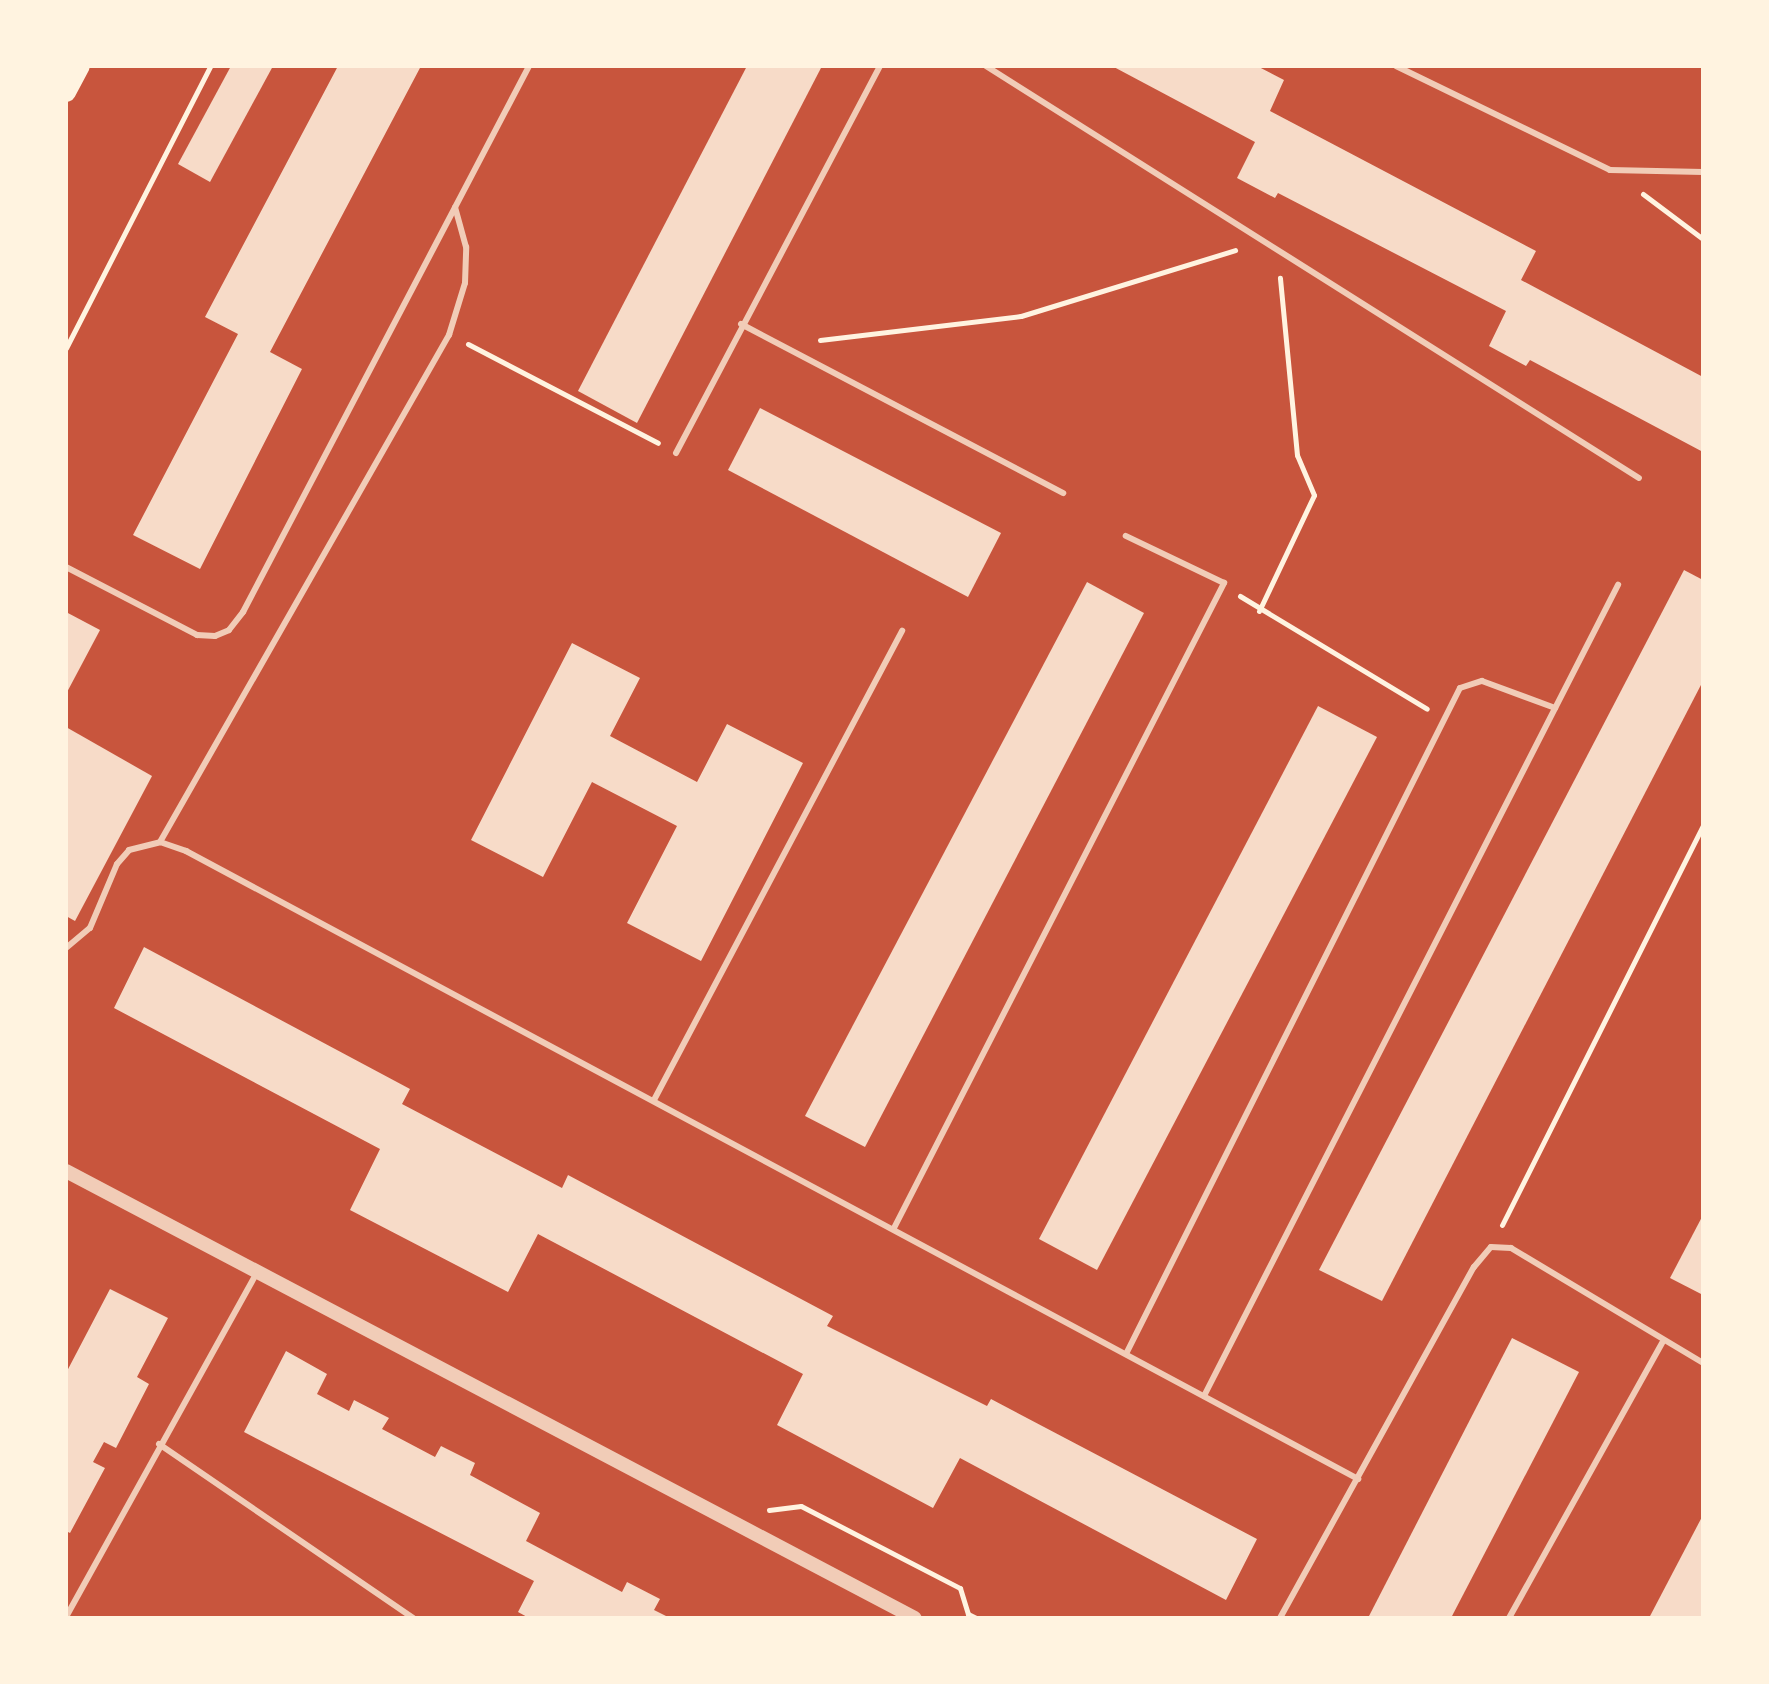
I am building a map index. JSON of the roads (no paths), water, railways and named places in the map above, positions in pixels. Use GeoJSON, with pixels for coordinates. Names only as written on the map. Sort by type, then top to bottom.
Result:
{"type":"FeatureCollection","features":[{"type":"Feature","properties":{"kind":"main road"},"geometry":{"type":"LineString","coordinates":[[66,92],[80,66]]}},
{"type":"Feature","properties":{"kind":"street"},"geometry":{"type":"LineString","coordinates":[[66,1171],[915,1618]]}},
{"type":"Feature","properties":{"kind":"lane"},"geometry":{"type":"LineString","coordinates":[[66,567],[197,635],[229,630],[243,612],[529,66]]}},
{"type":"Feature","properties":{"kind":"lane"},"geometry":{"type":"LineString","coordinates":[[676,453],[741,324],[880,66]]}},
{"type":"Feature","properties":{"kind":"lane"},"geometry":{"type":"LineString","coordinates":[[986,66],[1639,478]]}},
{"type":"Feature","properties":{"kind":"lane"},"geometry":{"type":"LineString","coordinates":[[1396,66],[1610,170],[1703,172]]}},
{"type":"Feature","properties":{"kind":"lane"},"geometry":{"type":"LineString","coordinates":[[160,842],[449,335],[465,271],[466,247],[455,207]]}},
{"type":"Feature","properties":{"kind":"lane"},"geometry":{"type":"LineString","coordinates":[[741,324],[1063,493]]}},
{"type":"Feature","properties":{"kind":"lane"},"geometry":{"type":"LineString","coordinates":[[894,1228],[1224,583],[1126,536]]}},
{"type":"Feature","properties":{"kind":"lane"},"geometry":{"type":"LineString","coordinates":[[1204,1396],[1618,585]]}},
{"type":"Feature","properties":{"kind":"lane"},"geometry":{"type":"LineString","coordinates":[[654,1100],[902,631]]}},
{"type":"Feature","properties":{"kind":"lane"},"geometry":{"type":"LineString","coordinates":[[1126,1354],[1460,688],[1482,681],[1555,708]]}},
{"type":"Feature","properties":{"kind":"lane"},"geometry":{"type":"LineString","coordinates":[[66,948],[90,928],[117,864],[129,850],[160,842],[186,851],[1358,1479]]}},
{"type":"Feature","properties":{"kind":"lane"},"geometry":{"type":"LineString","coordinates":[[1280,1618],[1474,1267],[1491,1247],[1511,1248],[1662,1343],[1703,1363]]}},
{"type":"Feature","properties":{"kind":"lane"},"geometry":{"type":"LineString","coordinates":[[66,1617],[159,1444],[257,1273]]}},
{"type":"Feature","properties":{"kind":"lane"},"geometry":{"type":"LineString","coordinates":[[1509,1618],[1662,1343]]}},
{"type":"Feature","properties":{"kind":"lane"},"geometry":{"type":"LineString","coordinates":[[159,1444],[413,1618]]}}]}
